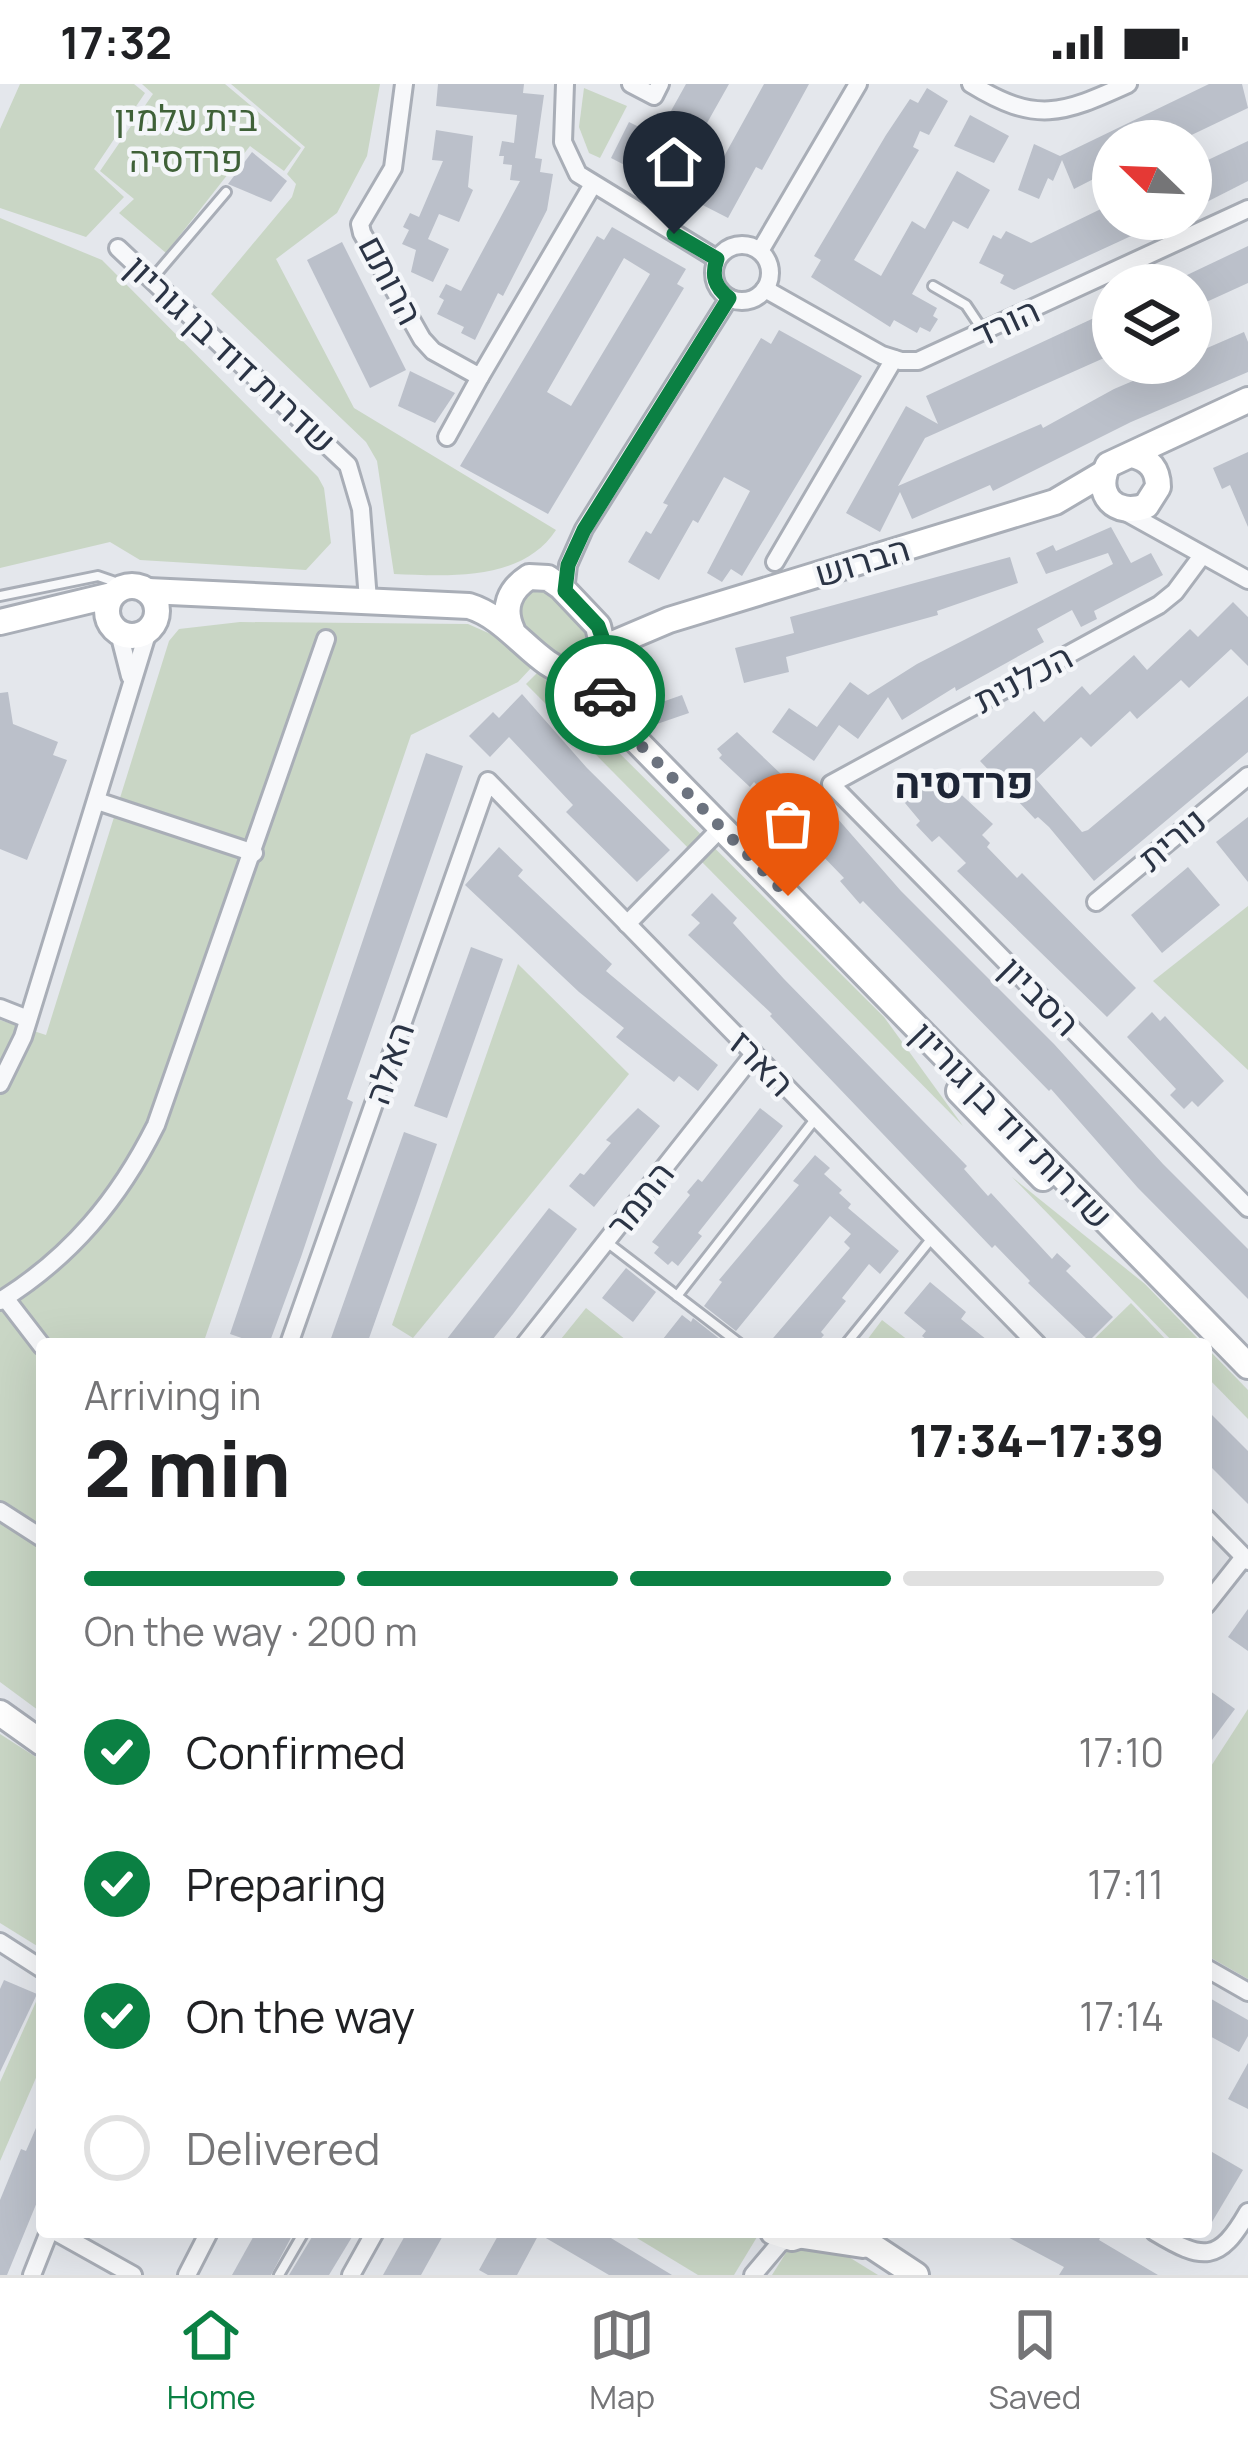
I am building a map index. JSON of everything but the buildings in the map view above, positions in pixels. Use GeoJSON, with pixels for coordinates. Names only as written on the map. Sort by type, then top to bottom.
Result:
{"type":"FeatureCollection","features":[{"type":"Feature","properties":{"kind":"street","name":"הרותם"},"geometry":{"type":"LineString","coordinates":[[404,84],[397,154],[360,224],[362,233],[422,339],[433,351],[480,377]]}},
{"type":"Feature","properties":{"kind":"street"},"geometry":{"type":"LineString","coordinates":[[566,84],[562,142],[578,174],[717,259]]}},
{"type":"Feature","properties":{"kind":"street"},"geometry":{"type":"LineString","coordinates":[[631,84],[654,97],[660,84]]}},
{"type":"Feature","properties":{"kind":"street"},"geometry":{"type":"LineString","coordinates":[[760,251],[858,84]]}},
{"type":"Feature","properties":{"kind":"street"},"geometry":{"type":"LineString","coordinates":[[971,84],[1019,110],[1052,113],[1128,84]]}},
{"type":"Feature","properties":{"kind":"street"},"geometry":{"type":"LineString","coordinates":[[447,437],[592,186]]}},
{"type":"Feature","properties":{"kind":"street","name":"הורד"},"geometry":{"type":"LineString","coordinates":[[895,359],[918,361],[1248,209]]}},
{"type":"Feature","properties":{"kind":"street"},"geometry":{"type":"LineString","coordinates":[[737,245],[760,251],[769,265],[765,289],[745,301],[729,298],[716,286],[717,259],[737,245]]}},
{"type":"Feature","properties":{"kind":"street","name":"שדרות דוד בן גוריון"},"geometry":{"type":"LineString","coordinates":[[118,248],[348,465],[361,509],[368,600]]}},
{"type":"Feature","properties":{"kind":"street"},"geometry":{"type":"LineString","coordinates":[[765,289],[895,359],[775,562]]}},
{"type":"Feature","properties":{"kind":"street"},"geometry":{"type":"LineString","coordinates":[[565,591],[568,565],[584,530],[729,298]]}},
{"type":"Feature","properties":{"kind":"street"},"geometry":{"type":"LineString","coordinates":[[1248,400],[1115,459],[1104,472],[1103,490],[1117,507],[1248,580]]}},
{"type":"Feature","properties":{"kind":"street"},"geometry":{"type":"LineString","coordinates":[[1117,507],[1140,509],[1157,486],[1181,433]]}},
{"type":"Feature","properties":{"kind":"street"},"geometry":{"type":"LineString","coordinates":[[1132,455],[1149,462],[1162,514],[1180,543]]}},
{"type":"Feature","properties":{"kind":"street","name":"הברוש"},"geometry":{"type":"LineString","coordinates":[[1055,502],[1104,472]]}},
{"type":"Feature","properties":{"kind":"street","name":"הברוש"},"geometry":{"type":"LineString","coordinates":[[602,652],[669,620],[1055,502],[1093,500],[1117,507]]}},
{"type":"Feature","properties":{"kind":"street"},"geometry":{"type":"LineString","coordinates":[[512,630],[506,609],[521,585],[584,530]]}},
{"type":"Feature","properties":{"kind":"street","name":"הכלנית"},"geometry":{"type":"LineString","coordinates":[[831,784],[1159,604],[1175,592],[1201,557]]}},
{"type":"Feature","properties":{"kind":"street"},"geometry":{"type":"LineString","coordinates":[[10,620],[129,591],[368,600],[469,606],[495,616],[565,673],[586,671],[602,652],[598,626],[548,578],[469,606]]}},
{"type":"Feature","properties":{"kind":"street"},"geometry":{"type":"LineString","coordinates":[[0,1084],[16,1056],[158,609],[129,591]]}},
{"type":"Feature","properties":{"kind":"street"},"geometry":{"type":"LineString","coordinates":[[129,591],[106,612],[129,662],[130,695]]}},
{"type":"Feature","properties":{"kind":"street"},"geometry":{"type":"LineString","coordinates":[[10,620],[78,618],[134,637],[180,610],[235,597]]}},
{"type":"Feature","properties":{"kind":"street","name":"הברוש"},"geometry":{"type":"LineString","coordinates":[[591,619],[619,626],[669,620]]}},
{"type":"Feature","properties":{"kind":"street"},"geometry":{"type":"LineString","coordinates":[[36,1339],[3,1299],[56,1262],[88,1231],[144,1150],[178,1071],[326,639]]}},
{"type":"Feature","properties":{"kind":"street","name":"שדרות דוד בן גוריון"},"geometry":{"type":"LineString","coordinates":[[602,652],[605,694],[619,723]]}},
{"type":"Feature","properties":{"kind":"street","name":"שדרות דוד בן גוריון"},"geometry":{"type":"LineString","coordinates":[[565,673],[888,998],[938,1067],[1000,1138],[1061,1194],[1137,1252],[1248,1366]]}},
{"type":"Feature","properties":{"kind":"street","name":"נורית"},"geometry":{"type":"LineString","coordinates":[[1096,902],[1248,776]]}},
{"type":"Feature","properties":{"kind":"street","name":"הארז"},"geometry":{"type":"LineString","coordinates":[[488,781],[1030,1338]]}},
{"type":"Feature","properties":{"kind":"street","name":"האלה"},"geometry":{"type":"LineString","coordinates":[[291,1338],[488,781]]}},
{"type":"Feature","properties":{"kind":"street","name":"הסביון"},"geometry":{"type":"LineString","coordinates":[[831,784],[1248,1208]]}},
{"type":"Feature","properties":{"kind":"street"},"geometry":{"type":"LineString","coordinates":[[97,801],[254,853]]}},
{"type":"Feature","properties":{"kind":"street"},"geometry":{"type":"LineString","coordinates":[[627,924],[722,828]]}},
{"type":"Feature","properties":{"kind":"street"},"geometry":{"type":"LineString","coordinates":[[0,1008],[28,1019]]}},
{"type":"Feature","properties":{"kind":"street","name":"התמר"},"geometry":{"type":"LineString","coordinates":[[530,1338],[754,1054]]}},
{"type":"Feature","properties":{"kind":"street"},"geometry":{"type":"LineString","coordinates":[[0,1511],[36,1534]]}},
{"type":"Feature","properties":{"kind":"street"},"geometry":{"type":"LineString","coordinates":[[1212,1524],[1246,1559],[1212,1598]]}},
{"type":"Feature","properties":{"kind":"street"},"geometry":{"type":"LineString","coordinates":[[0,1713],[36,1739]]}},
{"type":"Feature","properties":{"kind":"street"},"geometry":{"type":"LineString","coordinates":[[0,1942],[36,1965]]}},
{"type":"Feature","properties":{"kind":"street"},"geometry":{"type":"LineString","coordinates":[[1212,1971],[1248,1992]]}},
{"type":"Feature","properties":{"kind":"street"},"geometry":{"type":"LineString","coordinates":[[1165,2238],[1188,2252],[1214,2254],[1231,2241],[1248,2212]]}},
{"type":"Feature","properties":{"kind":"street"},"geometry":{"type":"LineString","coordinates":[[32,2275],[50,2238]]}},
{"type":"Feature","properties":{"kind":"street"},"geometry":{"type":"LineString","coordinates":[[64,2238],[133,2275]]}},
{"type":"Feature","properties":{"kind":"street"},"geometry":{"type":"LineString","coordinates":[[187,2275],[206,2238]]}},
{"type":"Feature","properties":{"kind":"street"},"geometry":{"type":"LineString","coordinates":[[351,2275],[372,2238]]}},
{"type":"Feature","properties":{"kind":"street"},"geometry":{"type":"LineString","coordinates":[[755,2271],[785,2238]]}},
{"type":"Feature","properties":{"kind":"street"},"geometry":{"type":"LineString","coordinates":[[861,2240],[916,2275]]}},
{"type":"Feature","properties":{"kind":"lane"},"geometry":{"type":"LineString","coordinates":[[151,280],[226,192]]}},
{"type":"Feature","properties":{"kind":"lane"},"geometry":{"type":"LineString","coordinates":[[933,286],[966,305],[984,332]]}},
{"type":"Feature","properties":{"kind":"lane"},"geometry":{"type":"LineString","coordinates":[[0,596],[98,576],[129,591]]}},
{"type":"Feature","properties":{"kind":"lane"},"geometry":{"type":"LineString","coordinates":[[677,1296],[816,1118]]}},
{"type":"Feature","properties":{"kind":"lane"},"geometry":{"type":"LineString","coordinates":[[851,1338],[933,1238]]}},
{"type":"Feature","properties":{"kind":"lane"},"geometry":{"type":"LineString","coordinates":[[606,1242],[732,1338]]}},
{"type":"Feature","properties":{"kind":"lane"},"geometry":{"type":"LineString","coordinates":[[279,2275],[301,2238]]}},
{"type":"Feature","properties":{"kind":"green space"},"geometry":{"type":"Polygon","coordinates":[[[20,84],[134,84],[145,93],[94,169],[124,197],[86,237],[0,208],[0,129],[20,84]]]}},
{"type":"Feature","properties":{"kind":"green space","name":"בית עלמין פרדסיה"},"geometry":{"type":"Polygon","coordinates":[[[142,84],[225,84],[301,148],[284,171],[250,146],[166,253],[119,213],[134,199],[100,171],[153,94],[142,84]]]}},
{"type":"Feature","properties":{"kind":"green space"},"geometry":{"type":"Polygon","coordinates":[[[231,84],[380,84],[367,156],[337,213],[276,259],[354,408],[556,530],[524,559],[460,575],[394,574],[377,461],[366,442],[211,294],[292,197],[296,184],[287,174],[305,147],[231,84]]]}},
{"type":"Feature","properties":{"kind":"green space"},"geometry":{"type":"Polygon","coordinates":[[[584,88],[627,106],[600,158],[589,153],[579,127],[584,88]]]}},
{"type":"Feature","properties":{"kind":"green space"},"geometry":{"type":"Polygon","coordinates":[[[0,218],[102,260],[318,477],[324,488],[331,543],[306,570],[140,560],[110,542],[0,568],[0,218]]]}},
{"type":"Feature","properties":{"kind":"green space"},"geometry":{"type":"Polygon","coordinates":[[[545,585],[595,639],[589,660],[567,665],[518,626],[517,599],[525,589],[545,585]]]}},
{"type":"Feature","properties":{"kind":"green space"},"geometry":{"type":"Polygon","coordinates":[[[240,622],[468,624],[493,635],[532,667],[518,682],[411,735],[205,1338],[36,1338],[36,1709],[0,1682],[0,1020],[46,1035],[169,641],[179,629],[240,622]]]}},
{"type":"Feature","properties":{"kind":"green space"},"geometry":{"type":"Polygon","coordinates":[[[538,672],[884,1017],[963,1126],[526,684],[538,672]]]}},
{"type":"Feature","properties":{"kind":"green space"},"geometry":{"type":"Polygon","coordinates":[[[1248,906],[1248,1070],[1153,981],[1248,906]]]}},
{"type":"Feature","properties":{"kind":"green space"},"geometry":{"type":"Polygon","coordinates":[[[518,964],[629,1074],[413,1338],[392,1325],[518,964]]]}},
{"type":"Feature","properties":{"kind":"green space"},"geometry":{"type":"Polygon","coordinates":[[[1012,1177],[1145,1284],[1197,1338],[1169,1338],[1012,1177]]]}},
{"type":"Feature","properties":{"kind":"green space"},"geometry":{"type":"Polygon","coordinates":[[[1131,1303],[1164,1338],[1095,1338],[1131,1303]]]}},
{"type":"Feature","properties":{"kind":"green space"},"geometry":{"type":"Polygon","coordinates":[[[586,1308],[624,1338],[562,1338],[586,1308]]]}},
{"type":"Feature","properties":{"kind":"green space"},"geometry":{"type":"Polygon","coordinates":[[[882,1320],[905,1338],[868,1338],[882,1320]]]}},
{"type":"Feature","properties":{"kind":"green space"},"geometry":{"type":"Polygon","coordinates":[[[1212,1353],[1248,1390],[1248,1419],[1212,1382],[1212,1353]]]}},
{"type":"Feature","properties":{"kind":"green space"},"geometry":{"type":"Polygon","coordinates":[[[1248,1709],[1248,1979],[1212,1958],[1212,1765],[1248,1709]]]}},
{"type":"Feature","properties":{"kind":"green space"},"geometry":{"type":"Polygon","coordinates":[[[0,1734],[36,1757],[36,1945],[0,1923],[0,1734]]]}},
{"type":"Feature","properties":{"kind":"green space"},"geometry":{"type":"Polygon","coordinates":[[[36,2002],[36,2078],[0,2161],[0,2082],[36,2002]]]}},
{"type":"Feature","properties":{"kind":"green space"},"geometry":{"type":"Polygon","coordinates":[[[637,2238],[756,2238],[734,2275],[698,2275],[637,2238]]]}},
{"type":"Feature","properties":{"kind":"green space"},"geometry":{"type":"Polygon","coordinates":[[[831,2246],[878,2275],[772,2275],[789,2248],[831,2246]]]}},
{"type":"Feature","properties":{"kind":"way so far"},"geometry":{"type":"LineString","coordinates":[[605,695],[619,723],[788,896]]}},
{"type":"Feature","properties":{"kind":"district","name":"פרדסיה"},"geometry":{"type":"Point","coordinates":[964,783]}},
{"type":"Feature","properties":{"kind":"route"},"geometry":{"type":"LineString","coordinates":[[605,695],[602,637],[598,626],[565,591],[568,565],[584,530],[729,298],[716,286],[717,259],[674,234]]}}]}
